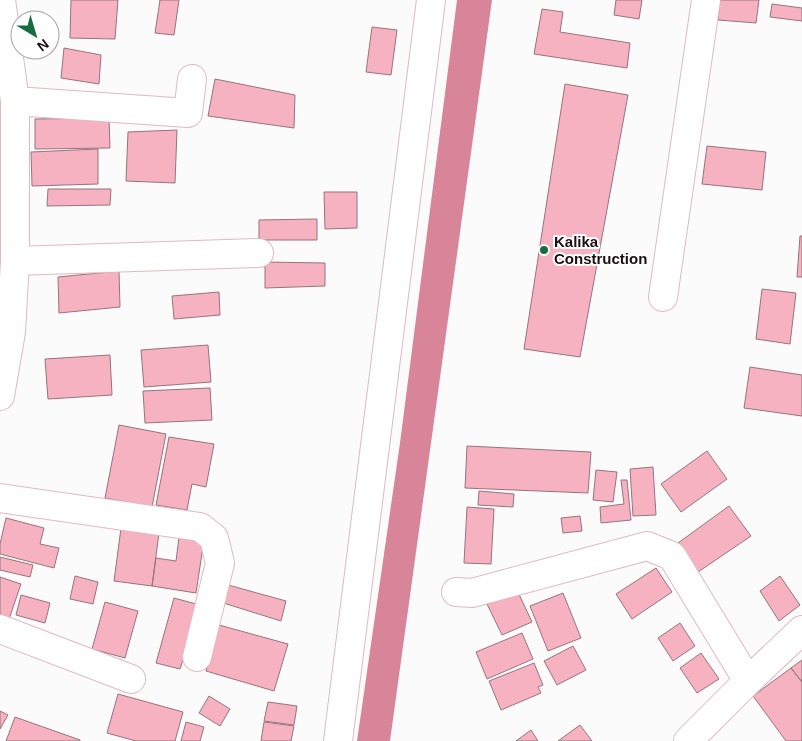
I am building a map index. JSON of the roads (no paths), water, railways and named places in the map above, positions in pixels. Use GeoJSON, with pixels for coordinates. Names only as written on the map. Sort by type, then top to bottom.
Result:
{"type":"FeatureCollection","features":[{"type":"Feature","properties":{"kind":"street"},"geometry":{"type":"LineString","coordinates":[[0,396],[11,332],[15,260],[15,101],[1,0]]}},
{"type":"Feature","properties":{"kind":"street"},"geometry":{"type":"LineString","coordinates":[[338,741],[431,0]]}},
{"type":"Feature","properties":{"kind":"street"},"geometry":{"type":"LineString","coordinates":[[663,297],[706,0]]}},
{"type":"Feature","properties":{"kind":"street"},"geometry":{"type":"LineString","coordinates":[[15,101],[188,113],[192,79]]}},
{"type":"Feature","properties":{"kind":"street"},"geometry":{"type":"LineString","coordinates":[[15,260],[259,254]]}},
{"type":"Feature","properties":{"kind":"street"},"geometry":{"type":"LineString","coordinates":[[0,498],[200,527],[214,538],[220,563],[197,657]]}},
{"type":"Feature","properties":{"kind":"street"},"geometry":{"type":"LineString","coordinates":[[456,592],[472,593],[647,546],[672,556],[748,680]]}},
{"type":"Feature","properties":{"kind":"street"},"geometry":{"type":"LineString","coordinates":[[0,629],[131,679]]}},
{"type":"Feature","properties":{"kind":"street"},"geometry":{"type":"LineString","coordinates":[[688,741],[748,680],[802,630]]}},
{"type":"Feature","properties":{"kind":"place","name":"Kalika Construction"},"geometry":{"type":"Point","coordinates":[544,250]}}]}
